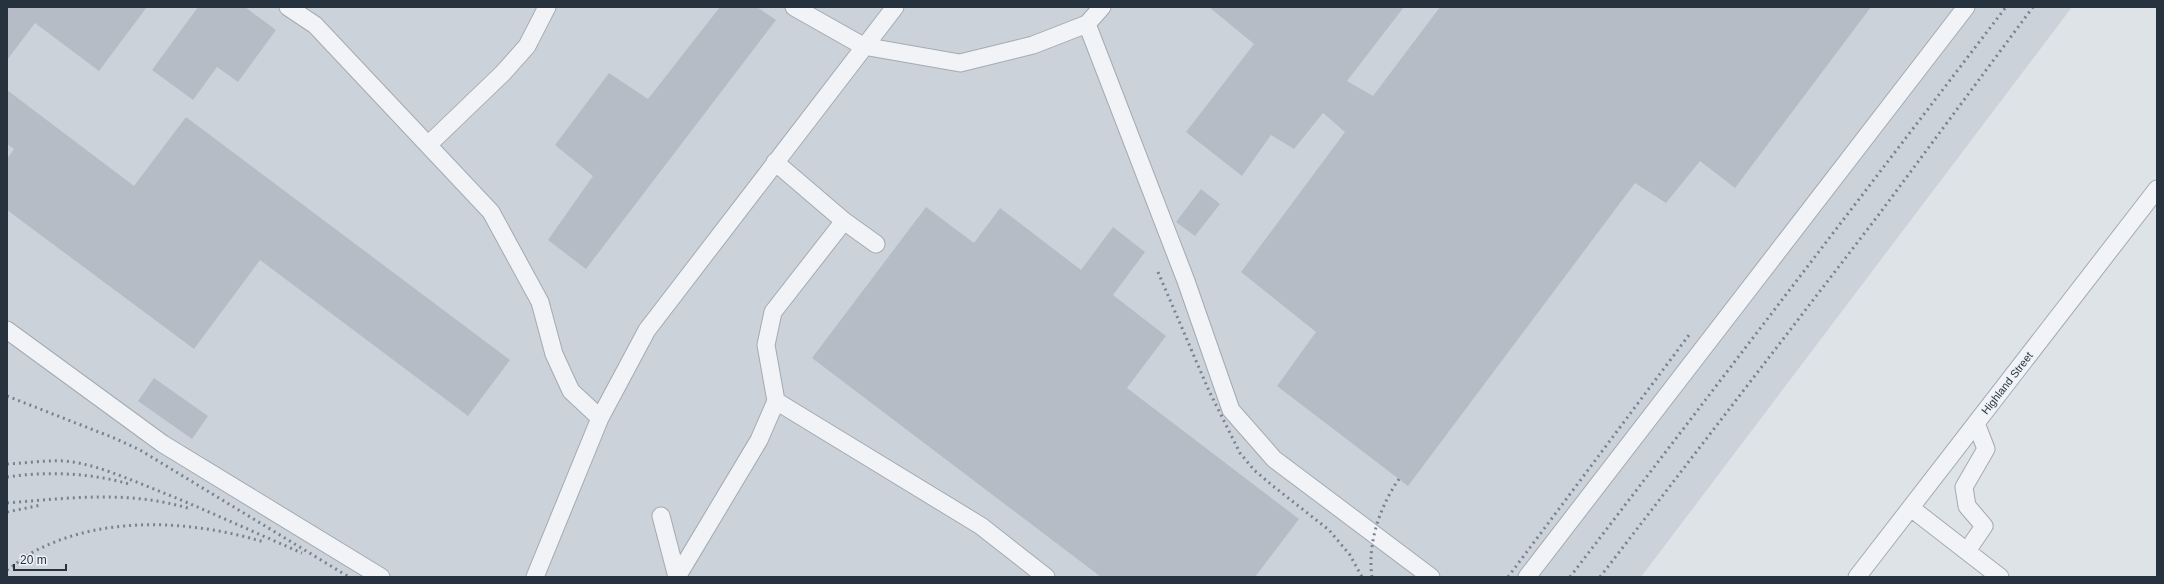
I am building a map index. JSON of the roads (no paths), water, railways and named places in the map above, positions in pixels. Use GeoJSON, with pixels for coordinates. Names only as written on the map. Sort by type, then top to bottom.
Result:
{"type":"FeatureCollection","features":[{"type":"Feature","properties":{"kind":"street"},"geometry":{"type":"LineString","coordinates":[[288,7],[315,25],[491,212],[540,302],[554,354],[571,391],[600,418]]}},
{"type":"Feature","properties":{"kind":"street"},"geometry":{"type":"LineString","coordinates":[[428,145],[504,73],[527,46],[547,7]]}},
{"type":"Feature","properties":{"kind":"street"},"geometry":{"type":"LineString","coordinates":[[794,7],[863,46],[960,63],[1033,45],[1087,24],[1102,7]]}},
{"type":"Feature","properties":{"kind":"street"},"geometry":{"type":"LineString","coordinates":[[535,577],[600,418],[647,330],[894,7]]}},
{"type":"Feature","properties":{"kind":"street"},"geometry":{"type":"LineString","coordinates":[[1527,577],[1966,7]]}},
{"type":"Feature","properties":{"kind":"street"},"geometry":{"type":"LineString","coordinates":[[1087,24],[1186,281],[1231,410],[1274,458],[1431,577]]}},
{"type":"Feature","properties":{"kind":"street"},"geometry":{"type":"LineString","coordinates":[[775,162],[844,221],[876,244]]}},
{"type":"Feature","properties":{"kind":"street","name":"Highland Street"},"geometry":{"type":"LineString","coordinates":[[1857,577],[2157,189]]}},
{"type":"Feature","properties":{"kind":"street"},"geometry":{"type":"LineString","coordinates":[[677,577],[759,440],[776,401],[766,345],[773,312],[844,221]]}},
{"type":"Feature","properties":{"kind":"street"},"geometry":{"type":"LineString","coordinates":[[7,330],[163,444],[381,577]]}},
{"type":"Feature","properties":{"kind":"street"},"geometry":{"type":"LineString","coordinates":[[776,401],[981,526],[1046,577]]}},
{"type":"Feature","properties":{"kind":"street"},"geometry":{"type":"LineString","coordinates":[[1967,551],[1984,526],[1967,506],[1964,487],[1986,449],[1976,423]]}},
{"type":"Feature","properties":{"kind":"street"},"geometry":{"type":"LineString","coordinates":[[1910,508],[2000,577]]}},
{"type":"Feature","properties":{"kind":"street"},"geometry":{"type":"LineString","coordinates":[[661,516],[677,577]]}},
{"type":"Feature","properties":{"kind":"railway"},"geometry":{"type":"LineString","coordinates":[[1570,577],[2006,7]]}},
{"type":"Feature","properties":{"kind":"railway"},"geometry":{"type":"LineString","coordinates":[[1600,577],[1877,217],[2033,7]]}},
{"type":"Feature","properties":{"kind":"railway"},"geometry":{"type":"LineString","coordinates":[[1158,272],[1209,391],[1240,453],[1254,470],[1329,530],[1350,555],[1362,577]]}},
{"type":"Feature","properties":{"kind":"railway"},"geometry":{"type":"LineString","coordinates":[[1508,577],[1689,335]]}},
{"type":"Feature","properties":{"kind":"railway"},"geometry":{"type":"LineString","coordinates":[[7,396],[114,438],[140,450],[349,577]]}},
{"type":"Feature","properties":{"kind":"railway"},"geometry":{"type":"LineString","coordinates":[[7,464],[65,461],[97,468],[168,495],[302,553]]}},
{"type":"Feature","properties":{"kind":"railway"},"geometry":{"type":"LineString","coordinates":[[7,477],[37,474],[69,474],[100,477],[129,484]]}},
{"type":"Feature","properties":{"kind":"railway"},"geometry":{"type":"LineString","coordinates":[[1372,577],[1371,552],[1376,526],[1386,501],[1399,479]]}},
{"type":"Feature","properties":{"kind":"railway"},"geometry":{"type":"LineString","coordinates":[[7,503],[77,498],[122,497],[145,499],[191,509]]}},
{"type":"Feature","properties":{"kind":"railway"},"geometry":{"type":"LineString","coordinates":[[7,512],[41,505]]}},
{"type":"Feature","properties":{"kind":"railway"},"geometry":{"type":"LineString","coordinates":[[7,570],[31,553],[62,539],[90,531],[119,527],[148,525],[178,526],[207,529],[264,542]]}}]}
